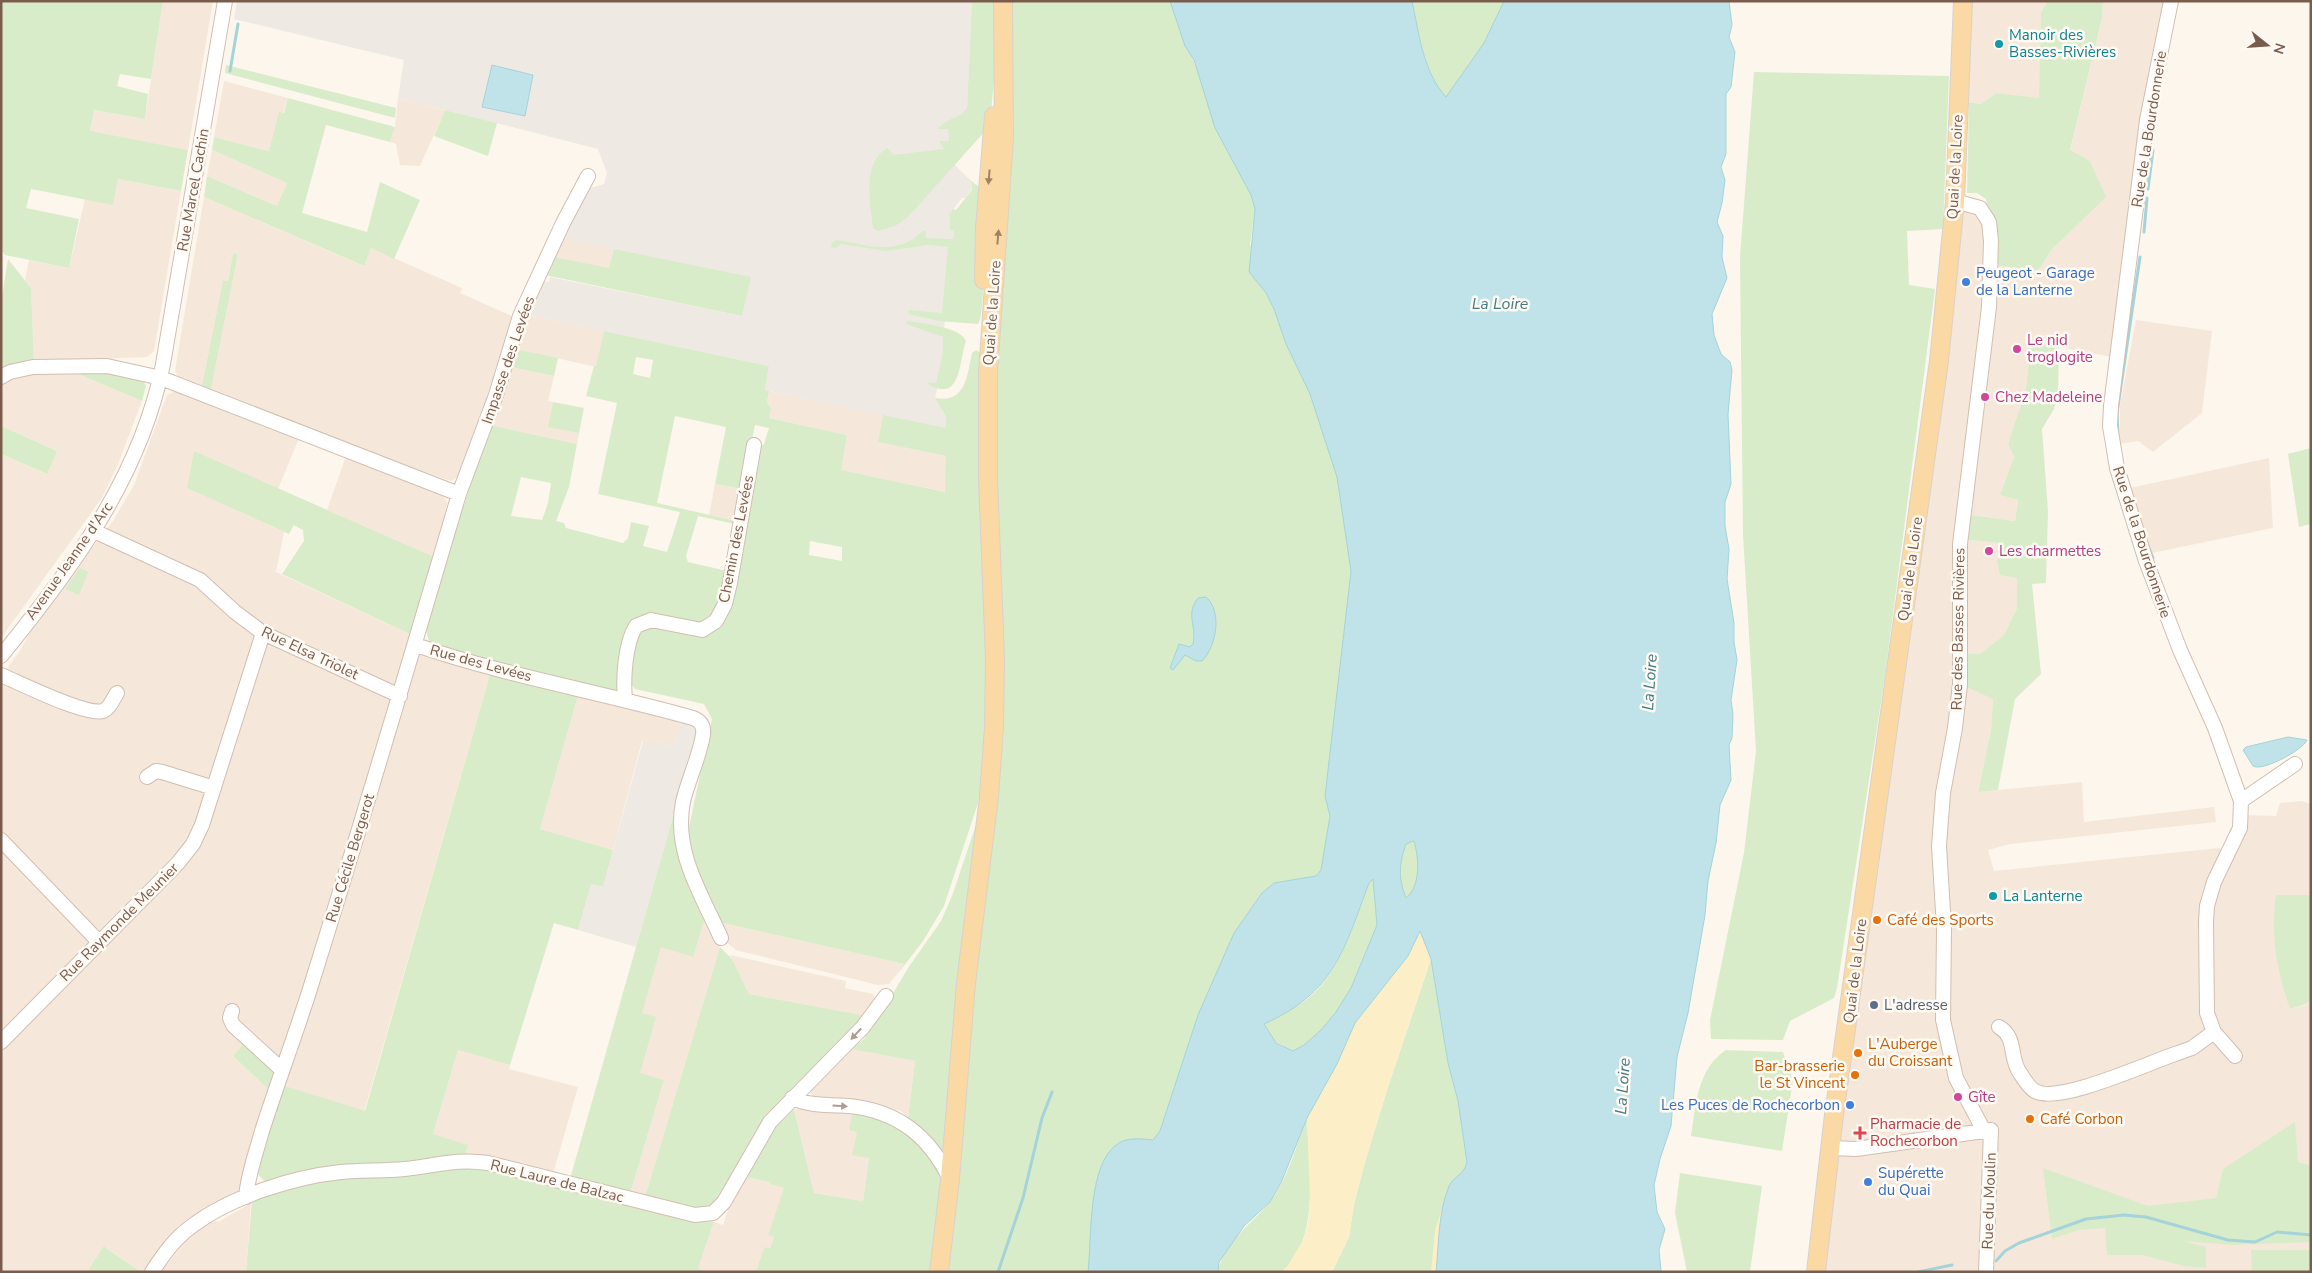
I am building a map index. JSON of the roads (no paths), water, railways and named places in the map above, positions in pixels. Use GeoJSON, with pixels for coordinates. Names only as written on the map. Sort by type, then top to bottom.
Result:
{"type":"FeatureCollection","features":[{"type":"Feature","properties":{"kind":"main road","name":"Quai de la Loire"},"geometry":{"type":"LineString","coordinates":[[939,1272],[950,1179],[966,983],[989,796],[994,728],[995,659],[988,478],[988,373],[1004,138],[1003,1]]}},
{"type":"Feature","properties":{"kind":"main road","name":"Quai de la Loire"},"geometry":{"type":"LineString","coordinates":[[1816,1272],[1831,1142],[1938,372],[1955,201],[1963,1]]}},
{"type":"Feature","properties":{"kind":"street","name":"Rue Marcel Cachin"},"geometry":{"type":"LineString","coordinates":[[161,378],[225,1]]}},
{"type":"Feature","properties":{"kind":"street","name":"Rue de la Bourdonnerie"},"geometry":{"type":"LineString","coordinates":[[2171,1],[2147,120],[2110,426],[2119,479],[2154,586],[2215,728],[2241,801],[2240,828],[2214,882],[2207,906],[2207,1013],[2214,1032],[2235,1056]]}},
{"type":"Feature","properties":{"kind":"street","name":"Impasse des Levées"},"geometry":{"type":"LineString","coordinates":[[459,494],[496,395],[520,316],[563,223],[588,176]]}},
{"type":"Feature","properties":{"kind":"street","name":"Rue des Basses Rivières"},"geometry":{"type":"LineString","coordinates":[[1955,201],[1980,208],[1989,222],[1992,265],[1985,358],[1960,544],[1960,684],[1940,824],[1940,871],[1944,928],[1943,1020],[1956,1078],[1987,1130]]}},
{"type":"Feature","properties":{"kind":"street"},"geometry":{"type":"LineString","coordinates":[[1,377],[10,372],[33,367],[107,366],[161,378],[459,494]]}},
{"type":"Feature","properties":{"kind":"street","name":"Avenue Jeanne d'Arc"},"geometry":{"type":"LineString","coordinates":[[1,656],[51,593],[94,532],[132,460],[161,378]]}},
{"type":"Feature","properties":{"kind":"street","name":"Chemin des Levées"},"geometry":{"type":"LineString","coordinates":[[626,699],[625,668],[632,634],[636,626],[651,620],[702,630],[712,626],[721,613],[732,574],[754,445]]}},
{"type":"Feature","properties":{"kind":"street","name":"Rue des Levées"},"geometry":{"type":"LineString","coordinates":[[459,494],[416,646],[484,666],[626,699],[692,718],[702,725],[701,743],[683,804],[682,837],[690,871],[721,938]]}},
{"type":"Feature","properties":{"kind":"street","name":"Rue Elsa Triolet"},"geometry":{"type":"LineString","coordinates":[[94,532],[200,580],[235,612],[263,633],[400,696]]}},
{"type":"Feature","properties":{"kind":"street","name":"Rue Raymonde Meunier"},"geometry":{"type":"LineString","coordinates":[[1,1042],[187,852],[202,825],[263,633]]}},
{"type":"Feature","properties":{"kind":"street","name":"Rue Cécile Bergerot"},"geometry":{"type":"LineString","coordinates":[[246,1197],[249,1174],[281,1070],[308,994],[416,646]]}},
{"type":"Feature","properties":{"kind":"street"},"geometry":{"type":"LineString","coordinates":[[1,675],[52,698],[95,711],[104,710],[111,704],[117,693]]}},
{"type":"Feature","properties":{"kind":"street"},"geometry":{"type":"LineString","coordinates":[[2241,801],[2295,764]]}},
{"type":"Feature","properties":{"kind":"street"},"geometry":{"type":"LineString","coordinates":[[147,777],[156,772],[162,772],[214,788]]}},
{"type":"Feature","properties":{"kind":"street"},"geometry":{"type":"LineString","coordinates":[[1,840],[99,942]]}},
{"type":"Feature","properties":{"kind":"street","name":"Rue Laure de Balzac"},"geometry":{"type":"LineString","coordinates":[[152,1272],[172,1245],[192,1226],[246,1197],[318,1175],[404,1169],[448,1161],[470,1160],[488,1163],[695,1215],[707,1216],[724,1202],[764,1131],[792,1098],[856,1034],[886,996]]}},
{"type":"Feature","properties":{"kind":"street"},"geometry":{"type":"LineString","coordinates":[[232,1010],[230,1018],[233,1025],[281,1070]]}},
{"type":"Feature","properties":{"kind":"street"},"geometry":{"type":"LineString","coordinates":[[1998,1027],[2010,1038],[2015,1066],[2032,1090],[2048,1095],[2078,1089],[2192,1048],[2214,1032]]}},
{"type":"Feature","properties":{"kind":"street"},"geometry":{"type":"LineString","coordinates":[[792,1098],[803,1102],[867,1109],[898,1120],[915,1131],[939,1159],[950,1179]]}},
{"type":"Feature","properties":{"kind":"street"},"geometry":{"type":"LineString","coordinates":[[1831,1142],[1856,1150],[1987,1130]]}},
{"type":"Feature","properties":{"kind":"street","name":"Rue du Moulin"},"geometry":{"type":"LineString","coordinates":[[1986,1272],[1987,1130]]}},
{"type":"Feature","properties":{"kind":"water","name":"La Loire"},"geometry":{"type":"Polygon","coordinates":[[[1170,1],[1412,1],[1427,64],[1438,87],[1446,97],[1484,43],[1504,1],[1729,1],[1732,25],[1729,37],[1735,52],[1731,87],[1726,94],[1726,154],[1721,167],[1725,180],[1717,222],[1723,236],[1722,257],[1727,278],[1712,314],[1714,335],[1721,354],[1730,362],[1732,370],[1728,414],[1731,484],[1725,502],[1725,526],[1729,549],[1727,579],[1734,623],[1734,642],[1737,660],[1731,700],[1733,714],[1732,738],[1729,745],[1731,780],[1720,805],[1716,843],[1708,881],[1705,915],[1688,1013],[1677,1057],[1671,1126],[1654,1185],[1657,1212],[1665,1229],[1659,1250],[1661,1272],[1436,1272],[1445,1196],[1449,1186],[1464,1169],[1467,1162],[1458,1101],[1448,1063],[1431,959],[1420,931],[1408,956],[1355,1023],[1337,1064],[1307,1118],[1281,1183],[1270,1202],[1244,1226],[1219,1262],[1218,1272],[1088,1272],[1093,1202],[1101,1166],[1109,1153],[1119,1143],[1131,1139],[1153,1140],[1160,1131],[1198,1015],[1234,933],[1262,893],[1274,883],[1316,876],[1321,870],[1330,816],[1325,796],[1351,571],[1337,477],[1310,394],[1286,344],[1274,309],[1266,293],[1249,272],[1255,209],[1251,195],[1215,128],[1194,60],[1185,46],[1170,1]],[[1414,841],[1406,844],[1401,865],[1402,884],[1406,898],[1411,893],[1418,871],[1414,841]],[[1373,879],[1369,883],[1344,949],[1322,983],[1307,998],[1288,1012],[1264,1024],[1276,1043],[1293,1051],[1304,1045],[1321,1030],[1336,1012],[1351,988],[1377,925],[1373,879]]]}},
{"type":"Feature","properties":{"kind":"water"},"geometry":{"type":"Polygon","coordinates":[[[492,65],[533,75],[525,116],[482,107],[492,65]]]}},
{"type":"Feature","properties":{"kind":"water"},"geometry":{"type":"Polygon","coordinates":[[[1206,597],[1215,611],[1216,620],[1216,629],[1211,647],[1202,661],[1196,661],[1185,655],[1173,670],[1170,668],[1179,644],[1190,647],[1193,644],[1192,609],[1194,604],[1198,598],[1206,597]]]}},
{"type":"Feature","properties":{"kind":"water"},"geometry":{"type":"Polygon","coordinates":[[[2288,737],[2307,740],[2291,754],[2265,766],[2253,766],[2243,750],[2246,747],[2288,737]]]}},
{"type":"Feature","properties":{"kind":"waterway"},"geometry":{"type":"LineString","coordinates":[[230,71],[238,24]]}},
{"type":"Feature","properties":{"kind":"waterway"},"geometry":{"type":"LineString","coordinates":[[2148,189],[2153,150]]}},
{"type":"Feature","properties":{"kind":"waterway"},"geometry":{"type":"LineString","coordinates":[[2144,232],[2147,198]]}},
{"type":"Feature","properties":{"kind":"waterway"},"geometry":{"type":"LineString","coordinates":[[2118,435],[2117,413],[2140,257]]}},
{"type":"Feature","properties":{"kind":"waterway"},"geometry":{"type":"LineString","coordinates":[[2147,543],[2153,558]]}},
{"type":"Feature","properties":{"kind":"waterway"},"geometry":{"type":"LineString","coordinates":[[998,1272],[1023,1198],[1042,1118],[1052,1092]]}},
{"type":"Feature","properties":{"kind":"waterway"},"geometry":{"type":"LineString","coordinates":[[1996,1261],[2005,1251],[2019,1243],[2086,1219],[2124,1215],[2146,1217],[2228,1240],[2255,1242],[2277,1232],[2311,1235]]}},
{"type":"Feature","properties":{"kind":"waterway"},"geometry":{"type":"LineString","coordinates":[[1918,1272],[1952,1265]]}},
{"type":"Feature","properties":{"kind":"place","name":"Manoir des Basses-Rivières"},"geometry":{"type":"Point","coordinates":[1999,44]}},
{"type":"Feature","properties":{"kind":"place","name":"Peugeot - Garage de la Lanterne"},"geometry":{"type":"Point","coordinates":[1966,282]}},
{"type":"Feature","properties":{"kind":"place","name":"Le nid troglogite"},"geometry":{"type":"Point","coordinates":[2017,349]}},
{"type":"Feature","properties":{"kind":"place","name":"Chez Madeleine"},"geometry":{"type":"Point","coordinates":[1985,397]}},
{"type":"Feature","properties":{"kind":"place","name":"Les charmettes"},"geometry":{"type":"Point","coordinates":[1989,551]}},
{"type":"Feature","properties":{"kind":"place","name":"La Lanterne"},"geometry":{"type":"Point","coordinates":[1993,896]}},
{"type":"Feature","properties":{"kind":"place","name":"Café des Sports"},"geometry":{"type":"Point","coordinates":[1877,920]}},
{"type":"Feature","properties":{"kind":"place","name":"L'adresse"},"geometry":{"type":"Point","coordinates":[1874,1005]}},
{"type":"Feature","properties":{"kind":"place","name":"L'Auberge du Croissant"},"geometry":{"type":"Point","coordinates":[1858,1053]}},
{"type":"Feature","properties":{"kind":"place","name":"Bar-brasserie le St Vincent"},"geometry":{"type":"Point","coordinates":[1855,1075]}},
{"type":"Feature","properties":{"kind":"place","name":"Gîte"},"geometry":{"type":"Point","coordinates":[1958,1097]}},
{"type":"Feature","properties":{"kind":"place","name":"Les Puces de Rochecorbon"},"geometry":{"type":"Point","coordinates":[1850,1105]}},
{"type":"Feature","properties":{"kind":"place","name":"Café Corbon"},"geometry":{"type":"Point","coordinates":[2030,1119]}},
{"type":"Feature","properties":{"kind":"place","name":"Pharmacie de Rochecorbon"},"geometry":{"type":"Point","coordinates":[1860,1133]}},
{"type":"Feature","properties":{"kind":"place","name":"Supérette du Quai"},"geometry":{"type":"Point","coordinates":[1868,1182]}}]}
